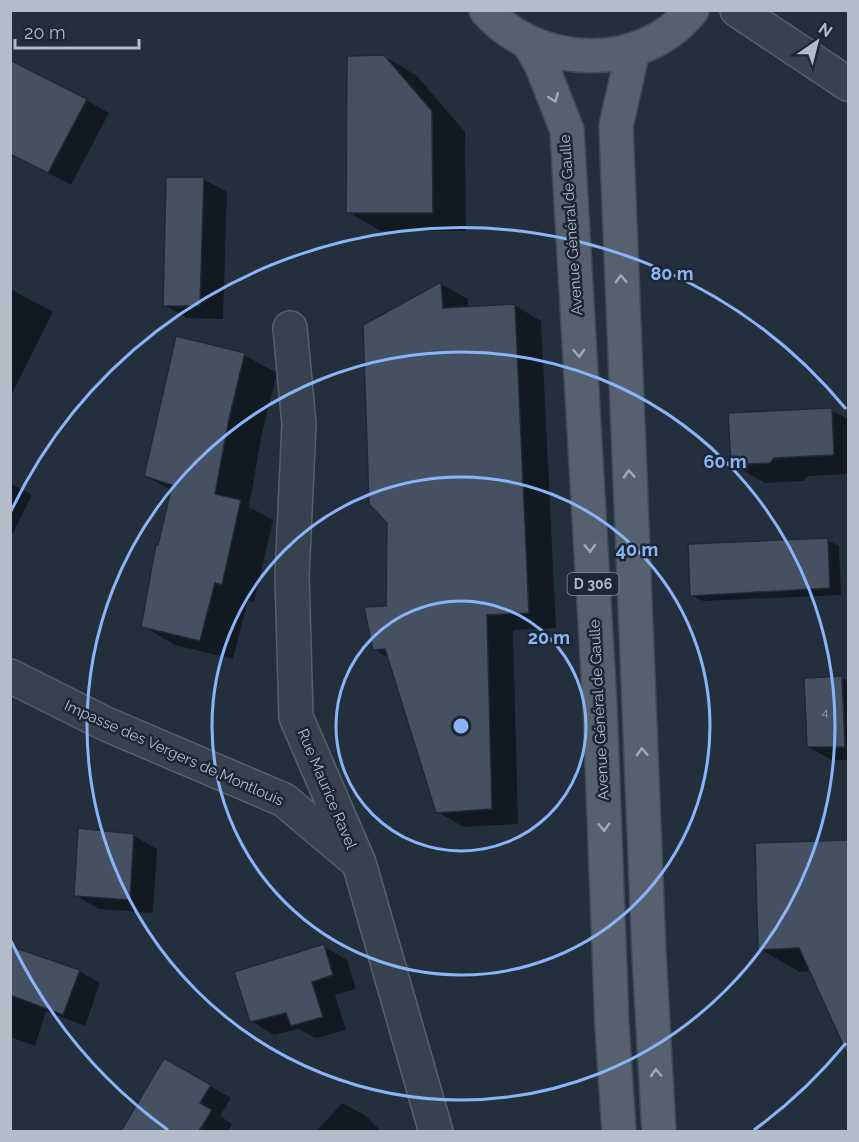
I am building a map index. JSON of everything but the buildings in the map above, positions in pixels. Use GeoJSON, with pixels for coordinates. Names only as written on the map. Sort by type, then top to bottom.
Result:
{"type":"FeatureCollection","features":[{"type":"Feature","properties":{"kind":"main road"},"geometry":{"type":"LineString","coordinates":[[486,10],[497,23],[531,45],[564,55],[599,57],[633,50],[664,35],[692,10]]}},
{"type":"Feature","properties":{"kind":"main road","name":"Avenue Général de Gaulle"},"geometry":{"type":"LineString","coordinates":[[531,45],[567,130],[600,707],[612,1026],[619,1131]]}},
{"type":"Feature","properties":{"kind":"main road","name":"D 306"},"geometry":{"type":"LineString","coordinates":[[633,50],[616,126],[627,440],[643,761],[649,954],[659,1131]]}},
{"type":"Feature","properties":{"kind":"street"},"geometry":{"type":"LineString","coordinates":[[736,10],[849,84]]}},
{"type":"Feature","properties":{"kind":"street","name":"Rue Maurice Ravel"},"geometry":{"type":"LineString","coordinates":[[290,328],[299,424],[292,576],[296,717],[359,863],[436,1131]]}},
{"type":"Feature","properties":{"kind":"street","name":"Impasse des Vergers de Montlouis"},"geometry":{"type":"LineString","coordinates":[[10,676],[106,724],[284,800],[359,863]]}}]}
